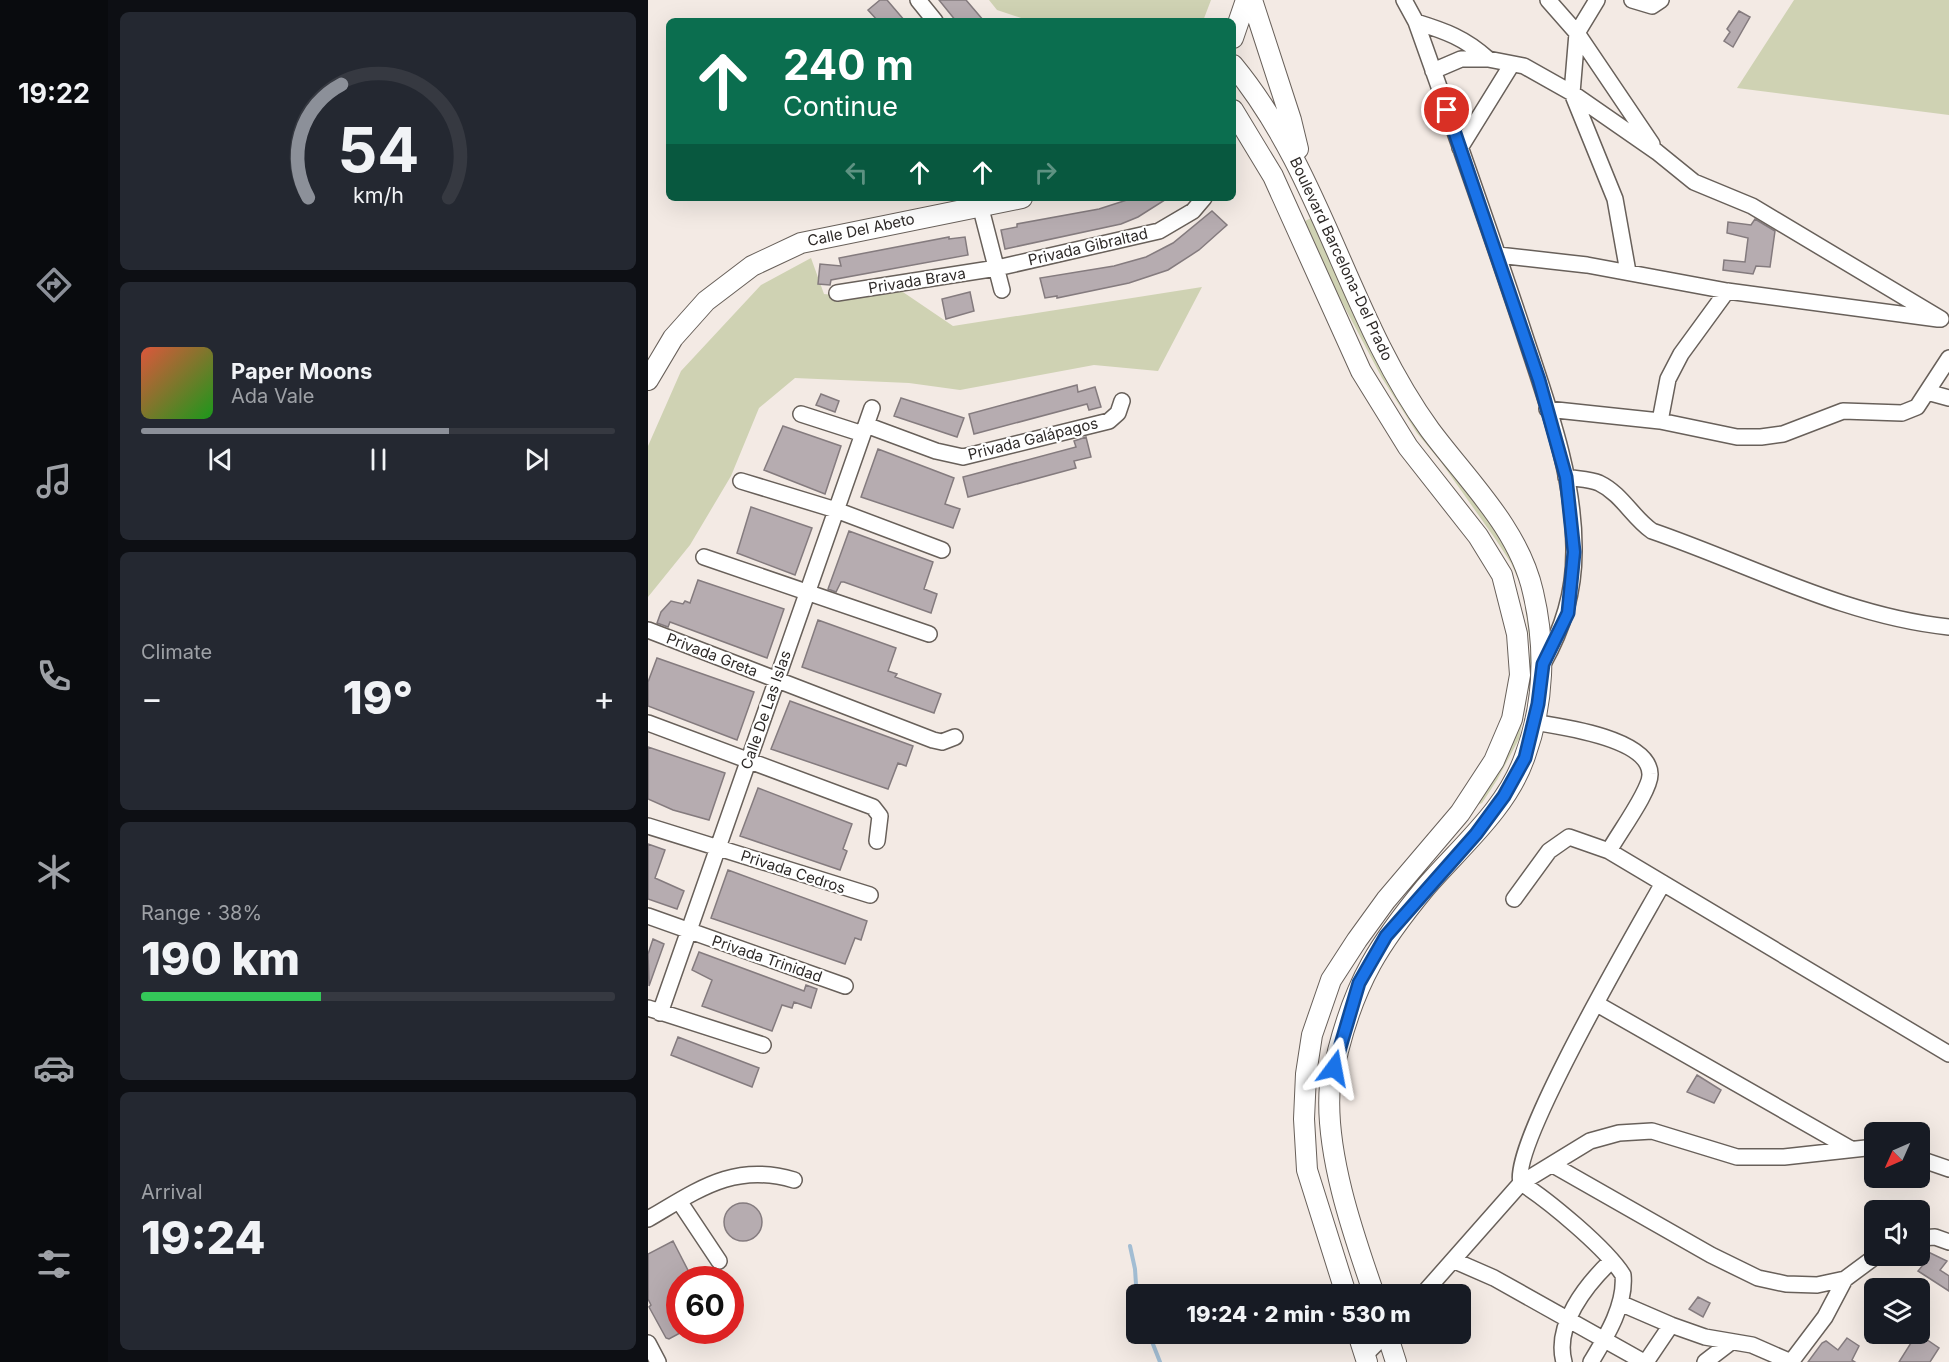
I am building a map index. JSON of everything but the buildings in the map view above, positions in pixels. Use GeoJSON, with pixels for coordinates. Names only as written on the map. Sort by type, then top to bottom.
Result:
{"type":"FeatureCollection","features":[{"type":"Feature","properties":{"kind":"main road"},"geometry":{"type":"LineString","coordinates":[[1236,29],[1246,0]]}},
{"type":"Feature","properties":{"kind":"main road"},"geometry":{"type":"LineString","coordinates":[[1252,0],[1291,120],[1302,172]]}},
{"type":"Feature","properties":{"kind":"main road","name":"Boulevard Barcelona-Del Prado"},"geometry":{"type":"LineString","coordinates":[[1236,69],[1278,126],[1302,172],[1368,323],[1391,369],[1428,427],[1518,547],[1533,592],[1543,664],[1525,758],[1504,796],[1476,834],[1386,936],[1364,974],[1342,1036],[1330,1085],[1332,1129],[1342,1193],[1371,1284]]}},
{"type":"Feature","properties":{"kind":"main road","name":"Boulevard Barcelona-Del Prado"},"geometry":{"type":"LineString","coordinates":[[1236,114],[1250,135],[1299,229],[1361,371],[1408,447],[1478,536],[1502,576],[1517,634],[1520,675],[1512,719],[1494,761],[1460,813],[1386,900],[1357,940],[1331,980],[1312,1035],[1306,1074],[1304,1119],[1307,1170],[1343,1284]]}},
{"type":"Feature","properties":{"kind":"main road"},"geometry":{"type":"LineString","coordinates":[[1236,123],[1250,135]]}},
{"type":"Feature","properties":{"kind":"main road","name":"Calle Del Abeto"},"geometry":{"type":"LineString","coordinates":[[648,380],[673,338],[699,308],[752,266],[801,243],[1005,201]]}},
{"type":"Feature","properties":{"kind":"main road"},"geometry":{"type":"LineString","coordinates":[[1460,813],[1476,834]]}},
{"type":"Feature","properties":{"kind":"main road"},"geometry":{"type":"LineString","coordinates":[[1361,1344],[1366,1359]]}},
{"type":"Feature","properties":{"kind":"main road"},"geometry":{"type":"LineString","coordinates":[[1390,1344],[1396,1362]]}},
{"type":"Feature","properties":{"kind":"street"},"geometry":{"type":"LineString","coordinates":[[918,0],[933,18]]}},
{"type":"Feature","properties":{"kind":"street"},"geometry":{"type":"LineString","coordinates":[[1404,0],[1416,22],[1498,255],[1566,477],[1574,552],[1568,613],[1543,664]]}},
{"type":"Feature","properties":{"kind":"street"},"geometry":{"type":"LineString","coordinates":[[1548,0],[1562,7],[1657,152]]}},
{"type":"Feature","properties":{"kind":"street"},"geometry":{"type":"LineString","coordinates":[[1597,0],[1577,33],[1572,93],[1615,199],[1628,272]]}},
{"type":"Feature","properties":{"kind":"street"},"geometry":{"type":"LineString","coordinates":[[1632,0],[1638,4],[1652,6],[1661,0]]}},
{"type":"Feature","properties":{"kind":"street"},"geometry":{"type":"LineString","coordinates":[[1416,22],[1454,33],[1488,59]]}},
{"type":"Feature","properties":{"kind":"street"},"geometry":{"type":"LineString","coordinates":[[1433,71],[1461,59],[1488,59],[1524,66],[1572,93],[1657,152],[1694,182],[1752,206],[1945,320]]}},
{"type":"Feature","properties":{"kind":"street"},"geometry":{"type":"LineString","coordinates":[[1460,148],[1512,64]]}},
{"type":"Feature","properties":{"kind":"street","name":"Privada Gibraltad"},"geometry":{"type":"LineString","coordinates":[[997,268],[1159,231],[1193,211],[1201,201]]}},
{"type":"Feature","properties":{"kind":"street"},"geometry":{"type":"LineString","coordinates":[[980,206],[1002,290]]}},
{"type":"Feature","properties":{"kind":"street"},"geometry":{"type":"LineString","coordinates":[[1498,255],[1587,265],[1727,291],[1945,320]]}},
{"type":"Feature","properties":{"kind":"street","name":"Privada Brava"},"geometry":{"type":"LineString","coordinates":[[837,293],[997,268]]}},
{"type":"Feature","properties":{"kind":"street"},"geometry":{"type":"LineString","coordinates":[[1660,421],[1668,379],[1676,362],[1727,291]]}},
{"type":"Feature","properties":{"kind":"street"},"geometry":{"type":"LineString","coordinates":[[1547,409],[1660,421],[1737,437],[1784,434],[1844,411],[1902,413],[1917,407],[1949,358]]}},
{"type":"Feature","properties":{"kind":"street"},"geometry":{"type":"LineString","coordinates":[[1927,392],[1949,398]]}},
{"type":"Feature","properties":{"kind":"street","name":"Privada Galápagos"},"geometry":{"type":"LineString","coordinates":[[801,414],[963,457],[1109,421],[1118,413],[1122,401]]}},
{"type":"Feature","properties":{"kind":"street","name":"Calle De Las Islas"},"geometry":{"type":"LineString","coordinates":[[654,1011],[688,932],[872,408]]}},
{"type":"Feature","properties":{"kind":"street"},"geometry":{"type":"LineString","coordinates":[[1566,477],[1596,481],[1616,493],[1636,517],[1652,531],[1856,609],[1922,624],[1949,627]]}},
{"type":"Feature","properties":{"kind":"street"},"geometry":{"type":"LineString","coordinates":[[741,481],[836,510],[942,550]]}},
{"type":"Feature","properties":{"kind":"street"},"geometry":{"type":"LineString","coordinates":[[704,557],[929,634]]}},
{"type":"Feature","properties":{"kind":"street","name":"Privada Greta"},"geometry":{"type":"LineString","coordinates":[[648,630],[933,740],[942,742],[955,737]]}},
{"type":"Feature","properties":{"kind":"street"},"geometry":{"type":"LineString","coordinates":[[1533,722],[1605,736],[1635,752],[1649,767],[1651,775],[1646,788],[1609,851]]}},
{"type":"Feature","properties":{"kind":"street"},"geometry":{"type":"LineString","coordinates":[[648,723],[873,807],[880,816],[877,841]]}},
{"type":"Feature","properties":{"kind":"street","name":"Privada Cedros"},"geometry":{"type":"LineString","coordinates":[[648,826],[870,895]]}},
{"type":"Feature","properties":{"kind":"street"},"geometry":{"type":"LineString","coordinates":[[1514,899],[1549,851],[1569,837],[1609,851],[1949,1054]]}},
{"type":"Feature","properties":{"kind":"street"},"geometry":{"type":"LineString","coordinates":[[1591,1362],[1605,1339],[1620,1303],[1623,1275],[1546,1199],[1521,1183],[1518,1176],[1529,1135],[1663,883]]}},
{"type":"Feature","properties":{"kind":"street","name":"Privada Trinidad"},"geometry":{"type":"LineString","coordinates":[[648,916],[845,986]]}},
{"type":"Feature","properties":{"kind":"street"},"geometry":{"type":"LineString","coordinates":[[1597,1004],[1851,1149]]}},
{"type":"Feature","properties":{"kind":"street"},"geometry":{"type":"LineString","coordinates":[[654,1011],[763,1045]]}},
{"type":"Feature","properties":{"kind":"street"},"geometry":{"type":"LineString","coordinates":[[1433,1284],[1521,1183],[1590,1142],[1619,1133],[1652,1131],[1737,1157],[1784,1157],[1864,1148]]}},
{"type":"Feature","properties":{"kind":"street"},"geometry":{"type":"LineString","coordinates":[[1930,1163],[1949,1168]]}},
{"type":"Feature","properties":{"kind":"street"},"geometry":{"type":"LineString","coordinates":[[1553,1165],[1712,1255],[1758,1278],[1786,1284],[1817,1285],[1845,1279],[1864,1265]]}},
{"type":"Feature","properties":{"kind":"street"},"geometry":{"type":"LineString","coordinates":[[648,1218],[698,1188],[720,1179],[746,1174],[771,1173],[794,1180]]}},
{"type":"Feature","properties":{"kind":"street"},"geometry":{"type":"LineString","coordinates":[[679,1201],[719,1261]]}},
{"type":"Feature","properties":{"kind":"street"},"geometry":{"type":"LineString","coordinates":[[1930,1237],[1949,1242]]}},
{"type":"Feature","properties":{"kind":"street"},"geometry":{"type":"LineString","coordinates":[[1455,1261],[1494,1278],[1645,1362],[1671,1325]]}},
{"type":"Feature","properties":{"kind":"street"},"geometry":{"type":"LineString","coordinates":[[1564,1362],[1561,1347],[1569,1318],[1597,1275],[1611,1261]]}},
{"type":"Feature","properties":{"kind":"street"},"geometry":{"type":"LineString","coordinates":[[1620,1303],[1671,1325],[1731,1342],[1752,1345],[1791,1362],[1825,1317],[1845,1279]]}},
{"type":"Feature","properties":{"kind":"street"},"geometry":{"type":"LineString","coordinates":[[1705,1362],[1731,1342]]}},
{"type":"Feature","properties":{"kind":"street"},"geometry":{"type":"LineString","coordinates":[[648,1343],[658,1362]]}},
{"type":"Feature","properties":{"kind":"street"},"geometry":{"type":"LineString","coordinates":[[1366,1359],[1378,1344]]}},
{"type":"Feature","properties":{"kind":"green space"},"geometry":{"type":"Polygon","coordinates":[[[989,0],[1211,0],[1204,18],[1021,18],[997,10],[989,0]]]}},
{"type":"Feature","properties":{"kind":"green space"},"geometry":{"type":"Polygon","coordinates":[[[1794,0],[1949,0],[1949,115],[1737,88],[1794,0]]]}},
{"type":"Feature","properties":{"kind":"green space"},"geometry":{"type":"Polygon","coordinates":[[[1315,216],[1372,346],[1516,560],[1522,588],[1511,563],[1496,540],[1441,462],[1417,433],[1382,378],[1335,289],[1305,221],[1315,216]]]}},
{"type":"Feature","properties":{"kind":"green space"},"geometry":{"type":"Polygon","coordinates":[[[811,258],[824,294],[853,297],[897,288],[953,326],[1202,287],[1158,371],[1094,365],[960,390],[909,383],[795,378],[759,408],[731,476],[690,545],[648,597],[648,446],[681,371],[761,285],[811,258]]]}},
{"type":"Feature","properties":{"kind":"green space"},"geometry":{"type":"Polygon","coordinates":[[[1523,594],[1536,650],[1519,739],[1482,803],[1475,806],[1513,739],[1531,652],[1523,594]]]}},
{"type":"Feature","properties":{"kind":"waterway"},"geometry":{"type":"LineString","coordinates":[[1130,1246],[1136,1284]]}},
{"type":"Feature","properties":{"kind":"waterway"},"geometry":{"type":"LineString","coordinates":[[1153,1344],[1160,1362]]}},
{"type":"Feature","properties":{"kind":"route"},"geometry":{"type":"LineString","coordinates":[[1334,1068],[1359,983],[1386,936],[1476,834],[1504,796],[1525,758],[1538,704],[1543,664],[1568,613],[1574,552],[1572,513],[1566,477],[1539,380],[1447,110]]}}]}
